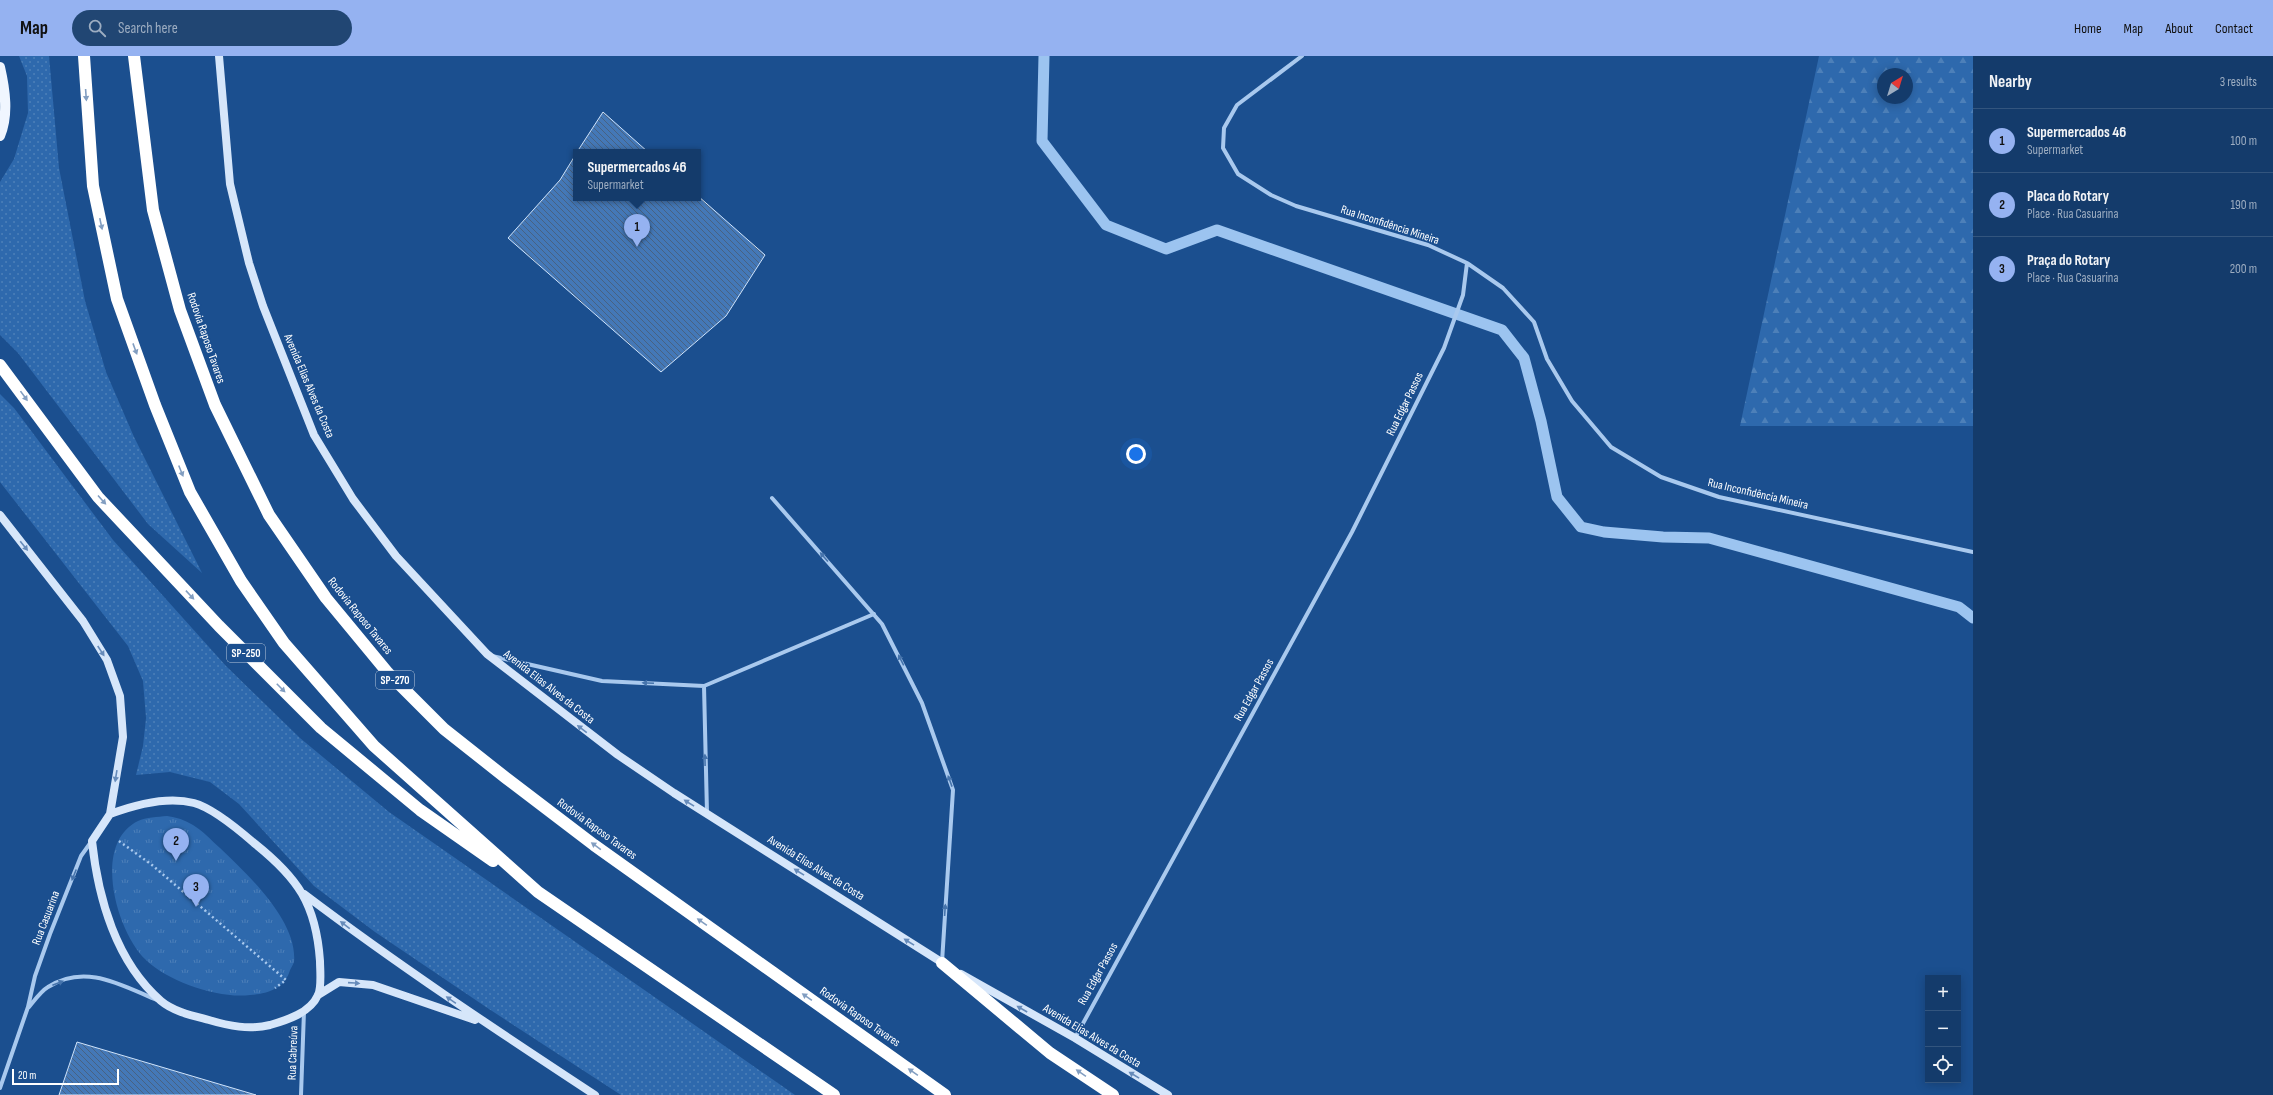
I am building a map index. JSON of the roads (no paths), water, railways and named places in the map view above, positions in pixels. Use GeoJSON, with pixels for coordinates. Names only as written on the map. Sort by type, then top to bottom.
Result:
{"type":"FeatureCollection","features":[{"type":"Feature","properties":{"kind":"highway"},"geometry":{"type":"LineString","coordinates":[[84,56],[93,186],[117,299],[155,405],[190,492],[241,581],[284,643],[374,746],[538,892],[834,1095]]}},
{"type":"Feature","properties":{"kind":"highway","name":"Rodovia Raposo Tavares"},"geometry":{"type":"LineString","coordinates":[[134,56],[153,210],[183,317],[215,405],[269,515],[326,598],[388,673],[444,729],[500,774],[601,850],[945,1095]]}},
{"type":"Feature","properties":{"kind":"highway","name":"SP-250"},"geometry":{"type":"LineString","coordinates":[[0,365],[98,496],[219,626],[321,728],[420,810],[538,892]]}},
{"type":"Feature","properties":{"kind":"highway"},"geometry":{"type":"LineString","coordinates":[[942,963],[1050,1053],[1113,1095]]}},
{"type":"Feature","properties":{"kind":"main road","name":"Avenida Elias Alves da Costa"},"geometry":{"type":"LineString","coordinates":[[220,56],[230,184],[249,264],[263,306],[314,435],[353,499],[396,556],[487,654],[618,755],[942,963],[1075,1038],[1168,1095]]}},
{"type":"Feature","properties":{"kind":"main road"},"geometry":{"type":"LineString","coordinates":[[0,67],[6,92],[3,130],[0,136]]}},
{"type":"Feature","properties":{"kind":"main road"},"geometry":{"type":"LineString","coordinates":[[0,515],[82,621],[108,660],[120,696],[122,737],[110,814],[92,841],[100,894],[110,924],[140,979],[162,1002],[188,1014],[239,1027],[264,1026],[289,1020],[304,1011],[318,995],[339,982],[373,985],[483,1022]]}},
{"type":"Feature","properties":{"kind":"main road"},"geometry":{"type":"LineString","coordinates":[[110,814],[129,807],[160,802],[194,803],[226,820],[256,844],[304,893],[353,931],[483,1022],[594,1095]]}},
{"type":"Feature","properties":{"kind":"main road"},"geometry":{"type":"LineString","coordinates":[[304,893],[315,924],[319,946],[320,969],[318,995]]}},
{"type":"Feature","properties":{"kind":"street","name":"Rua Inconfidência Mineira"},"geometry":{"type":"LineString","coordinates":[[1302,56],[1237,105],[1224,128],[1224,148],[1238,174],[1271,195],[1296,206],[1428,245],[1467,263],[1503,288],[1534,322],[1547,359],[1572,401],[1611,447],[1661,477],[1719,497],[1973,552]]}},
{"type":"Feature","properties":{"kind":"street","name":"Rua Edgar Passos"},"geometry":{"type":"LineString","coordinates":[[1075,1038],[1352,532],[1444,348],[1463,295],[1467,263]]}},
{"type":"Feature","properties":{"kind":"street"},"geometry":{"type":"LineString","coordinates":[[772,498],[882,624],[922,703],[953,790],[942,963]]}},
{"type":"Feature","properties":{"kind":"street"},"geometry":{"type":"LineString","coordinates":[[487,654],[602,681],[704,686],[874,614]]}},
{"type":"Feature","properties":{"kind":"street"},"geometry":{"type":"LineString","coordinates":[[704,686],[707,813]]}},
{"type":"Feature","properties":{"kind":"street","name":"Rua Casuarina"},"geometry":{"type":"LineString","coordinates":[[0,1088],[28,1007],[35,976],[50,934],[81,856],[92,841]]}},
{"type":"Feature","properties":{"kind":"street","name":"Rua Casuarina"},"geometry":{"type":"LineString","coordinates":[[28,1007],[48,987],[78,975],[103,978],[162,1002]]}},
{"type":"Feature","properties":{"kind":"street","name":"Rua Cabreúva"},"geometry":{"type":"LineString","coordinates":[[301,1095],[304,1011]]}},
{"type":"Feature","properties":{"kind":"waterway"},"geometry":{"type":"LineString","coordinates":[[1044,56],[1042,141],[1106,225],[1166,249],[1217,230],[1502,330],[1524,358],[1541,421],[1557,497],[1581,527],[1604,532],[1663,537],[1709,538],[1959,607],[1973,618]]}},
{"type":"Feature","properties":{"kind":"place","name":"Supermercados 46"},"geometry":{"type":"Point","coordinates":[637,247]}},
{"type":"Feature","properties":{"kind":"place","name":"Placa do Rotary"},"geometry":{"type":"Point","coordinates":[176,861]}},
{"type":"Feature","properties":{"kind":"place","name":"Praça do Rotary"},"geometry":{"type":"Point","coordinates":[196,907]}}]}
